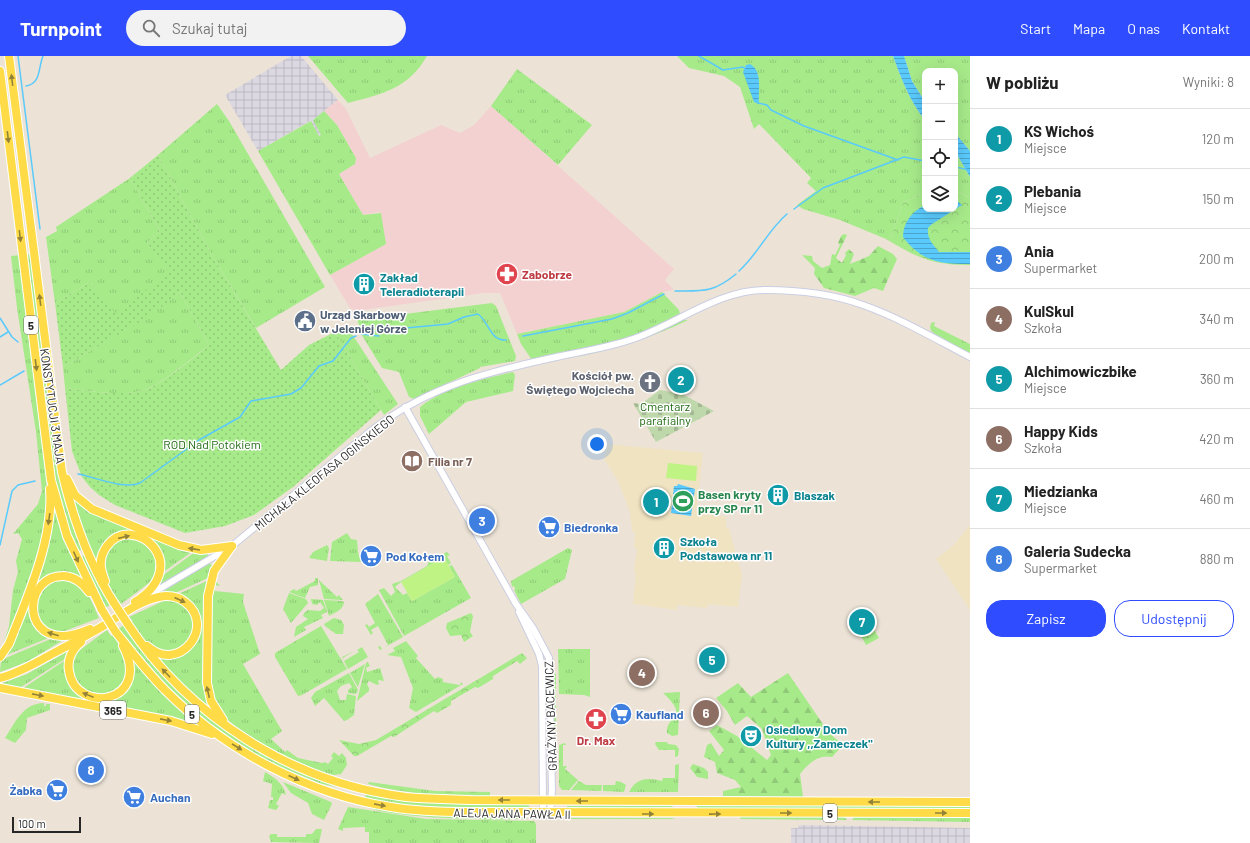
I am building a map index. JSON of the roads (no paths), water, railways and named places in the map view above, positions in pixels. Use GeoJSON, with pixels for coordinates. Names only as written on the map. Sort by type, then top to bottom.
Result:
{"type":"FeatureCollection","features":[{"type":"Feature","properties":{"kind":"main road","name":"KONSTYTUCJI 3 MAJA"},"geometry":{"type":"LineString","coordinates":[[9,56],[58,450],[67,494],[78,530],[97,574],[127,623]]}},
{"type":"Feature","properties":{"kind":"main road","name":"KONSTYTUCJI 3 MAJA"},"geometry":{"type":"LineString","coordinates":[[0,71],[47,453],[58,508],[67,536],[102,610],[115,631]]}},
{"type":"Feature","properties":{"kind":"main road"},"geometry":{"type":"LineString","coordinates":[[58,450],[70,486],[78,498],[92,509],[184,547],[205,550],[232,546]]}},
{"type":"Feature","properties":{"kind":"main road"},"geometry":{"type":"LineString","coordinates":[[0,657],[9,644],[45,540],[50,502],[47,453]]}},
{"type":"Feature","properties":{"kind":"main road"},"geometry":{"type":"LineString","coordinates":[[114,602],[104,579],[100,563],[101,558],[111,542],[127,535],[137,536],[151,544],[158,552],[160,560],[161,571],[156,582],[140,601]]}},
{"type":"Feature","properties":{"kind":"main road"},"geometry":{"type":"LineString","coordinates":[[232,546],[214,571],[209,588],[206,683],[209,697],[216,710],[223,720],[239,734]]}},
{"type":"Feature","properties":{"kind":"main road"},"geometry":{"type":"LineString","coordinates":[[92,631],[67,636],[56,636],[46,632],[38,625],[33,613],[33,602],[38,590],[44,583],[54,578],[65,576],[74,578],[84,586],[102,610]]}},
{"type":"Feature","properties":{"kind":"main road"},"geometry":{"type":"LineString","coordinates":[[127,623],[147,647],[162,655],[173,655],[180,652],[192,642],[197,630],[196,619],[186,602],[168,596],[140,601]]}},
{"type":"Feature","properties":{"kind":"main road","name":"MICHAŁA KLEOFASA OGIŃSKIEGO"},"geometry":{"type":"LineString","coordinates":[[92,631],[140,601]]}},
{"type":"Feature","properties":{"kind":"main road","name":"ALEJA JANA PAWŁA II"},"geometry":{"type":"LineString","coordinates":[[127,623],[144,649],[175,682],[215,718],[265,750],[304,770],[323,778],[373,791],[407,797],[443,799],[970,802]]}},
{"type":"Feature","properties":{"kind":"main road"},"geometry":{"type":"LineString","coordinates":[[92,631],[73,652],[69,661],[69,672],[72,681],[81,692],[88,696],[102,698],[113,696],[121,690],[127,683],[130,673],[131,664],[115,631]]}},
{"type":"Feature","properties":{"kind":"main road"},"geometry":{"type":"LineString","coordinates":[[0,678],[20,672],[64,649],[92,631]]}},
{"type":"Feature","properties":{"kind":"main road","name":"ALEJA JANA PAWŁA II"},"geometry":{"type":"LineString","coordinates":[[115,631],[166,691],[224,739],[292,777],[321,789],[372,804],[392,808],[442,812],[970,813]]}},
{"type":"Feature","properties":{"kind":"main road","name":"365"},"geometry":{"type":"LineString","coordinates":[[0,688],[175,722],[224,739]]}},
{"type":"Feature","properties":{"kind":"street","name":"MICHAŁA KLEOFASA OGIŃSKIEGO"},"geometry":{"type":"LineString","coordinates":[[140,601],[232,546],[358,441],[405,407],[443,388],[477,375],[632,339],[657,330],[722,299],[750,291],[766,290],[819,294],[856,302],[885,314],[970,357]]}},
{"type":"Feature","properties":{"kind":"street","name":"GRAŻYNY BACEWICZ"},"geometry":{"type":"LineString","coordinates":[[405,407],[516,604],[544,647],[549,658],[547,813]]}},
{"type":"Feature","properties":{"kind":"street","name":"GRAŻYNY BACEWICZ"},"geometry":{"type":"LineString","coordinates":[[516,604],[522,622],[539,654],[543,672],[547,800]]}},
{"type":"Feature","properties":{"kind":"street"},"geometry":{"type":"LineString","coordinates":[[544,647],[539,654],[544,654],[549,658]]}},
{"type":"Feature","properties":{"kind":"water"},"geometry":{"type":"Polygon","coordinates":[[[893,56],[904,56],[912,81],[922,97],[922,116],[910,98],[893,56]]]}},
{"type":"Feature","properties":{"kind":"water"},"geometry":{"type":"Polygon","coordinates":[[[750,64],[757,71],[759,81],[759,104],[754,102],[743,72],[746,65],[750,64]]]}},
{"type":"Feature","properties":{"kind":"water"},"geometry":{"type":"Polygon","coordinates":[[[958,137],[970,151],[970,177],[958,156],[958,137]]]}},
{"type":"Feature","properties":{"kind":"water"},"geometry":{"type":"Polygon","coordinates":[[[958,202],[962,205],[958,208],[958,202]]]}},
{"type":"Feature","properties":{"kind":"water"},"geometry":{"type":"Polygon","coordinates":[[[922,207],[922,212],[951,212],[928,228],[930,241],[939,252],[970,252],[970,264],[932,260],[917,252],[903,237],[903,232],[909,218],[922,207]]]}},
{"type":"Feature","properties":{"kind":"water","name":"Basen kryty przy SP nr 11"},"geometry":{"type":"Polygon","coordinates":[[[678,484],[695,489],[691,516],[671,513],[674,486],[677,486],[678,484]]]}},
{"type":"Feature","properties":{"kind":"waterway"},"geometry":{"type":"LineString","coordinates":[[18,56],[40,229]]}},
{"type":"Feature","properties":{"kind":"waterway"},"geometry":{"type":"LineString","coordinates":[[26,86],[31,85],[37,79],[43,56]]}},
{"type":"Feature","properties":{"kind":"waterway"},"geometry":{"type":"LineString","coordinates":[[699,56],[723,70],[743,67],[745,69]]}},
{"type":"Feature","properties":{"kind":"waterway"},"geometry":{"type":"LineString","coordinates":[[758,103],[767,105],[771,110],[804,126],[898,160]]}},
{"type":"Feature","properties":{"kind":"waterway"},"geometry":{"type":"LineString","coordinates":[[794,209],[823,188],[904,157],[922,160]]}},
{"type":"Feature","properties":{"kind":"waterway"},"geometry":{"type":"LineString","coordinates":[[958,168],[970,170]]}},
{"type":"Feature","properties":{"kind":"waterway"},"geometry":{"type":"LineString","coordinates":[[739,271],[752,257],[774,227],[787,214]]}},
{"type":"Feature","properties":{"kind":"waterway"},"geometry":{"type":"LineString","coordinates":[[675,291],[707,290],[721,285],[736,274]]}},
{"type":"Feature","properties":{"kind":"waterway"},"geometry":{"type":"LineString","coordinates":[[523,336],[612,319],[628,313],[664,294]]}},
{"type":"Feature","properties":{"kind":"waterway"},"geometry":{"type":"LineString","coordinates":[[391,334],[406,328],[448,324],[464,317],[478,314],[482,317],[496,337],[506,340]]}},
{"type":"Feature","properties":{"kind":"waterway"},"geometry":{"type":"LineString","coordinates":[[0,318],[12,337],[18,342]]}},
{"type":"Feature","properties":{"kind":"waterway"},"geometry":{"type":"LineString","coordinates":[[0,337],[8,332]]}},
{"type":"Feature","properties":{"kind":"waterway"},"geometry":{"type":"LineString","coordinates":[[361,334],[379,336]]}},
{"type":"Feature","properties":{"kind":"waterway"},"geometry":{"type":"LineString","coordinates":[[78,474],[118,484],[133,485],[140,483],[199,440],[240,417],[251,401],[291,394],[301,388],[319,366],[333,361],[351,338],[356,336]]}},
{"type":"Feature","properties":{"kind":"waterway"},"geometry":{"type":"LineString","coordinates":[[0,385],[24,371]]}},
{"type":"Feature","properties":{"kind":"waterway"},"geometry":{"type":"LineString","coordinates":[[0,545],[12,491],[18,485],[35,481]]}},
{"type":"Feature","properties":{"kind":"place","name":"Zabobrze"},"geometry":{"type":"Point","coordinates":[507,274]}},
{"type":"Feature","properties":{"kind":"place","name":"Zakład Teleradioterapii"},"geometry":{"type":"Point","coordinates":[364,284]}},
{"type":"Feature","properties":{"kind":"place","name":"Urząd Skarbowy w Jeleniej Górze"},"geometry":{"type":"Point","coordinates":[305,321]}},
{"type":"Feature","properties":{"kind":"place","name":"Plebania"},"geometry":{"type":"Point","coordinates":[681,380]}},
{"type":"Feature","properties":{"kind":"place","name":"Kościół pw. Świętego Wojciecha"},"geometry":{"type":"Point","coordinates":[650,382]}},
{"type":"Feature","properties":{"kind":"place","name":"Filia nr 7"},"geometry":{"type":"Point","coordinates":[412,461]}},
{"type":"Feature","properties":{"kind":"place","name":"Blaszak"},"geometry":{"type":"Point","coordinates":[778,495]}},
{"type":"Feature","properties":{"kind":"place","name":"Basen kryty przy SP nr 11"},"geometry":{"type":"Point","coordinates":[683,501]}},
{"type":"Feature","properties":{"kind":"place","name":"KS Wichoś"},"geometry":{"type":"Point","coordinates":[656,502]}},
{"type":"Feature","properties":{"kind":"place","name":"Ania"},"geometry":{"type":"Point","coordinates":[482,521]}},
{"type":"Feature","properties":{"kind":"place","name":"Biedronka"},"geometry":{"type":"Point","coordinates":[549,527]}},
{"type":"Feature","properties":{"kind":"place","name":"Szkoła Podstawowa nr 11"},"geometry":{"type":"Point","coordinates":[664,548]}},
{"type":"Feature","properties":{"kind":"place","name":"Pod Kołem"},"geometry":{"type":"Point","coordinates":[371,556]}},
{"type":"Feature","properties":{"kind":"place","name":"Miedzianka"},"geometry":{"type":"Point","coordinates":[862,622]}},
{"type":"Feature","properties":{"kind":"place","name":"Alchimowiczbike"},"geometry":{"type":"Point","coordinates":[712,660]}},
{"type":"Feature","properties":{"kind":"place","name":"KulSkul"},"geometry":{"type":"Point","coordinates":[642,673]}},
{"type":"Feature","properties":{"kind":"place","name":"Happy Kids"},"geometry":{"type":"Point","coordinates":[706,713]}},
{"type":"Feature","properties":{"kind":"place","name":"Kaufland"},"geometry":{"type":"Point","coordinates":[621,714]}},
{"type":"Feature","properties":{"kind":"place","name":"Dr. Max"},"geometry":{"type":"Point","coordinates":[596,719]}},
{"type":"Feature","properties":{"kind":"place","name":"Osiedlowy Dom Kultury ,,Zameczek\""},"geometry":{"type":"Point","coordinates":[751,736]}},
{"type":"Feature","properties":{"kind":"place","name":"Galeria Sudecka"},"geometry":{"type":"Point","coordinates":[91,770]}},
{"type":"Feature","properties":{"kind":"place","name":"Żabka"},"geometry":{"type":"Point","coordinates":[57,790]}},
{"type":"Feature","properties":{"kind":"place","name":"Auchan"},"geometry":{"type":"Point","coordinates":[134,797]}},
{"type":"Feature","properties":{"kind":"park label","name":"Cmentarz parafialny"},"geometry":{"type":"Point","coordinates":[665,413]}},
{"type":"Feature","properties":{"kind":"park label","name":"ROD Nad Potokiem"},"geometry":{"type":"Point","coordinates":[212,444]}}]}
